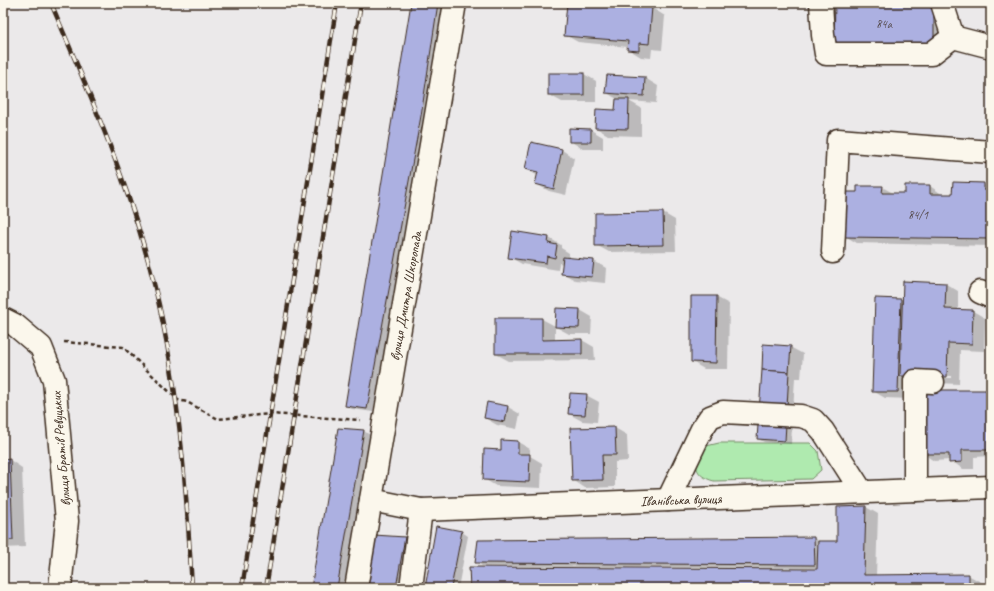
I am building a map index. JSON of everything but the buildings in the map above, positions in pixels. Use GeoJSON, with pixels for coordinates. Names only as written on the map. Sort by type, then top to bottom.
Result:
{"type":"FeatureCollection","features":[{"type":"Feature","properties":{"kind":"street","name":"вулиця Дмитра Шкоропада"},"geometry":{"type":"LineString","coordinates":[[356,588],[455,3]]}},
{"type":"Feature","properties":{"kind":"street"},"geometry":{"type":"LineString","coordinates":[[822,3],[823,35],[826,54],[931,54],[953,37]]}},
{"type":"Feature","properties":{"kind":"street"},"geometry":{"type":"LineString","coordinates":[[942,3],[953,37]]}},
{"type":"Feature","properties":{"kind":"street"},"geometry":{"type":"LineString","coordinates":[[953,37],[991,47]]}},
{"type":"Feature","properties":{"kind":"street"},"geometry":{"type":"LineString","coordinates":[[833,252],[838,140],[991,152]]}},
{"type":"Feature","properties":{"kind":"street","name":"вулиця Братів Ревуцьких"},"geometry":{"type":"LineString","coordinates":[[9,322],[41,347],[54,380],[67,521],[60,588]]}},
{"type":"Feature","properties":{"kind":"street"},"geometry":{"type":"LineString","coordinates":[[915,490],[915,381],[933,382]]}},
{"type":"Feature","properties":{"kind":"street"},"geometry":{"type":"LineString","coordinates":[[668,500],[702,429],[710,417],[724,412],[801,416],[814,420],[823,431],[862,492]]}},
{"type":"Feature","properties":{"kind":"street","name":"Іванівська вулиця"},"geometry":{"type":"LineString","coordinates":[[371,500],[422,510],[991,487]]}},
{"type":"Feature","properties":{"kind":"street"},"geometry":{"type":"LineString","coordinates":[[411,588],[422,510]]}},
{"type":"Feature","properties":{"kind":"path"},"geometry":{"type":"LineString","coordinates":[[41,347],[64,342],[123,347],[178,400],[187,402],[218,419],[270,414],[385,422]]}},
{"type":"Feature","properties":{"kind":"green space"},"geometry":{"type":"Polygon","coordinates":[[[719,443],[810,443],[818,451],[821,470],[811,479],[714,481],[702,476],[696,463],[702,447],[719,443]]]}},
{"type":"Feature","properties":{"kind":"railway"},"geometry":{"type":"LineString","coordinates":[[51,3],[92,101],[130,200],[160,307],[168,347],[179,427],[187,507],[192,588]]}},
{"type":"Feature","properties":{"kind":"railway"},"geometry":{"type":"LineString","coordinates":[[242,588],[337,3]]}},
{"type":"Feature","properties":{"kind":"railway"},"geometry":{"type":"LineString","coordinates":[[266,588],[361,3]]}}]}
